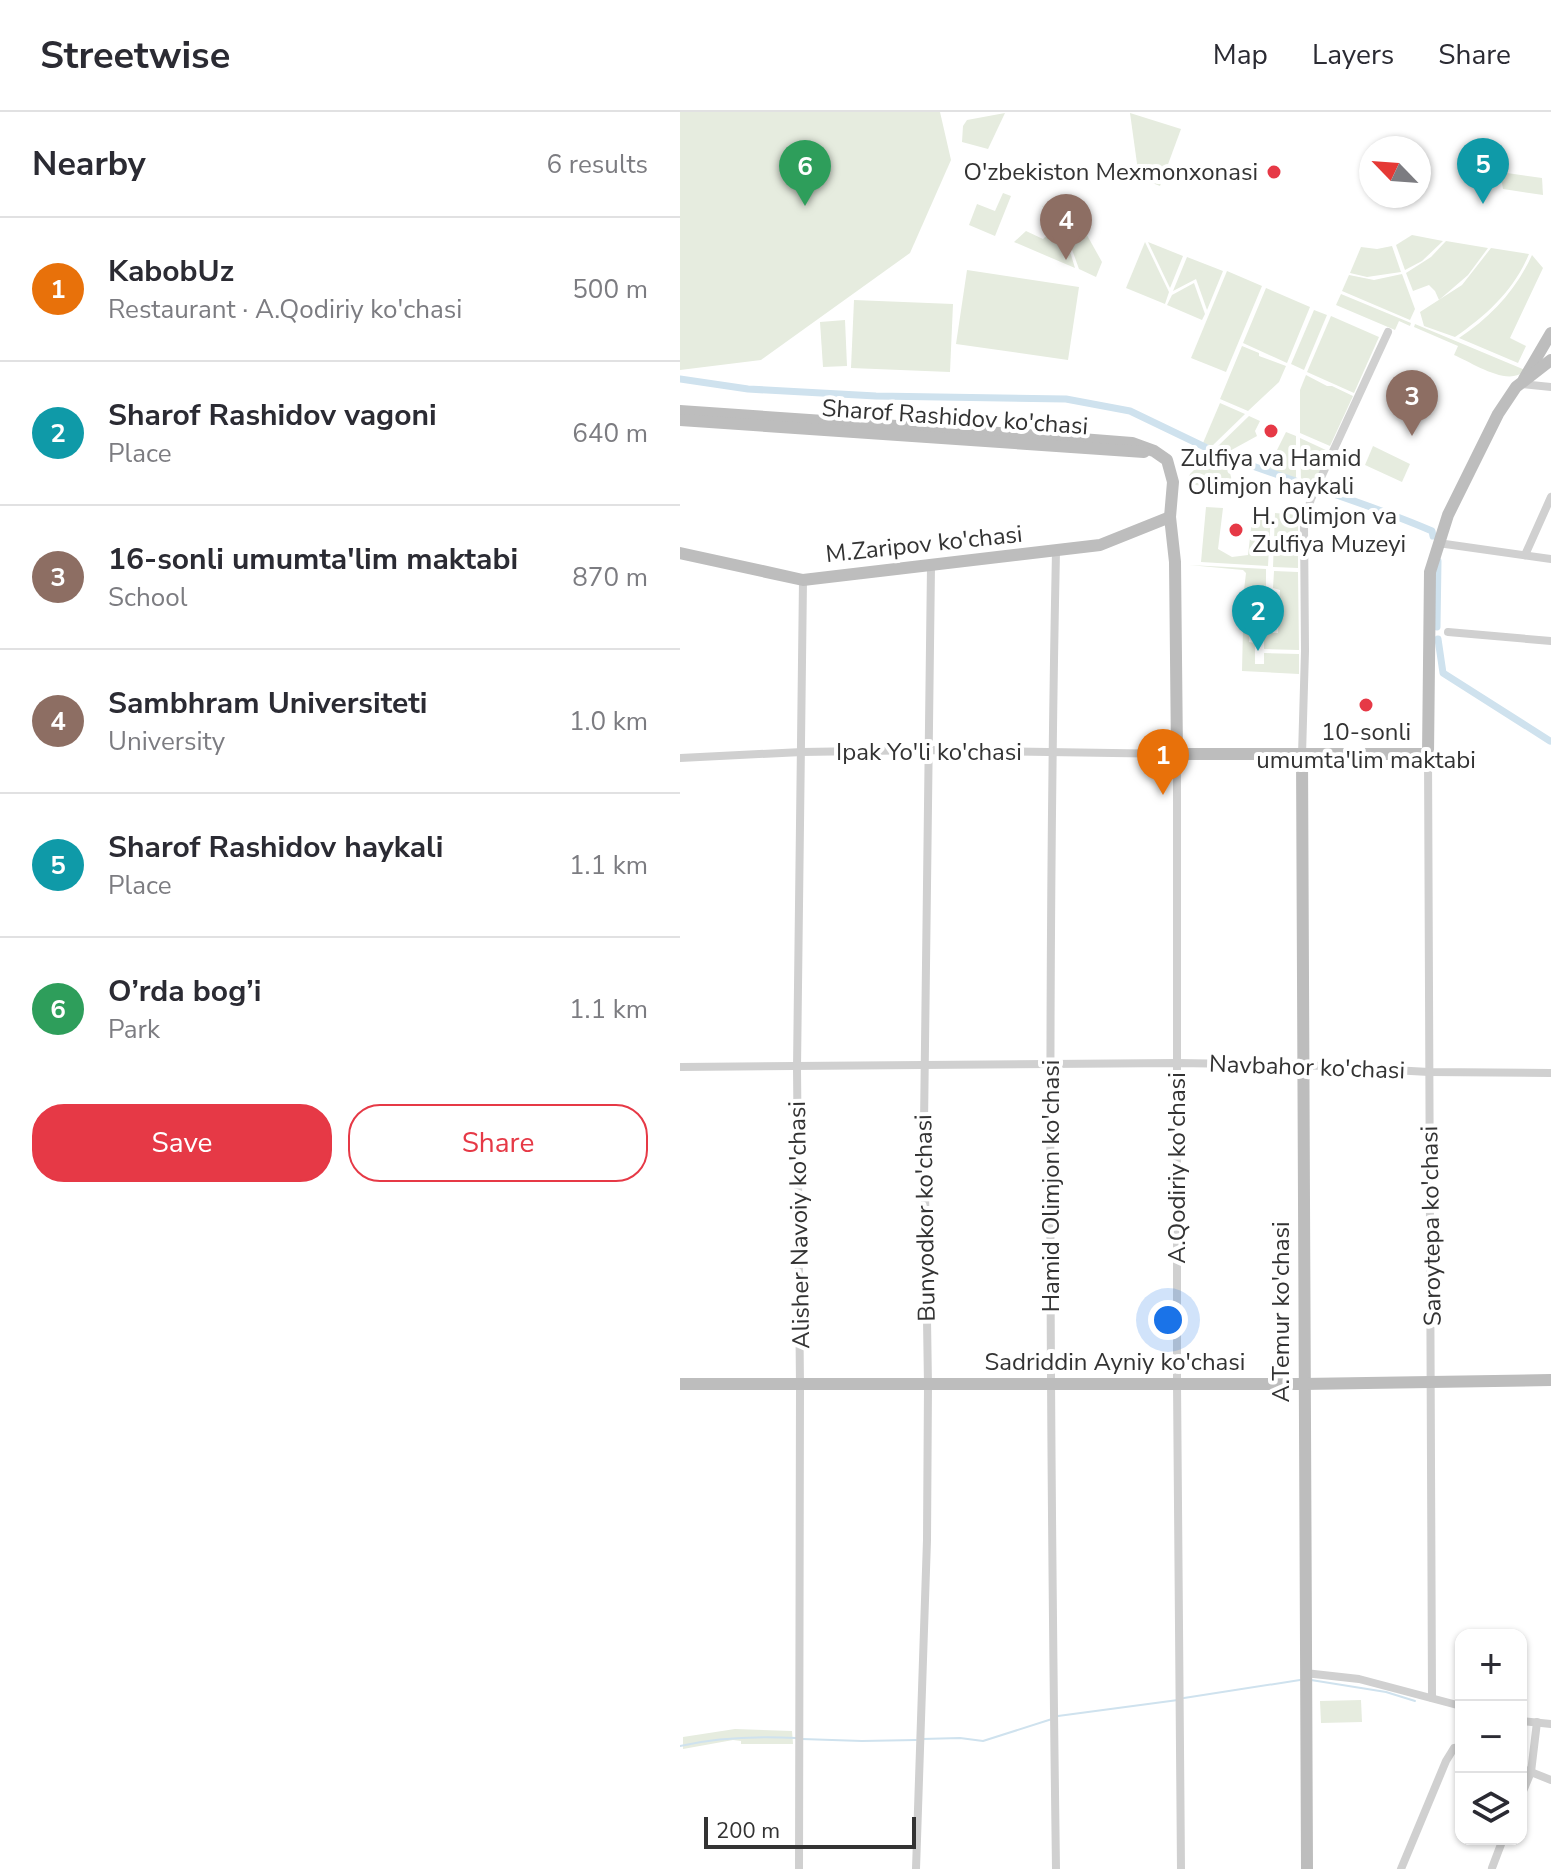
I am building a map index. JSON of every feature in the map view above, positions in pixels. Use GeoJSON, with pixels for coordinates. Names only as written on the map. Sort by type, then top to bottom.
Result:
{"type":"FeatureCollection","features":[{"type":"Feature","properties":{"kind":"street"},"geometry":{"type":"LineString","coordinates":[[1302,755],[1304,523],[1311,499],[1388,332]]}},
{"type":"Feature","properties":{"kind":"street"},"geometry":{"type":"LineString","coordinates":[[680,411],[1087,439],[1132,443],[1154,451],[1167,460],[1173,482],[1170,517],[1175,562],[1177,754],[1428,754],[1430,572],[1437,543],[1498,414],[1521,384],[1551,333]]}},
{"type":"Feature","properties":{"kind":"street"},"geometry":{"type":"LineString","coordinates":[[1521,384],[1551,360]]}},
{"type":"Feature","properties":{"kind":"street"},"geometry":{"type":"LineString","coordinates":[[1521,384],[1551,387]]}},
{"type":"Feature","properties":{"kind":"street","name":"Sharof Rashidov ko'chasi"},"geometry":{"type":"LineString","coordinates":[[680,420],[1142,453],[1154,451]]}},
{"type":"Feature","properties":{"kind":"street"},"geometry":{"type":"LineString","coordinates":[[1525,555],[1551,497]]}},
{"type":"Feature","properties":{"kind":"street","name":"M.Zaripov ko'chasi"},"geometry":{"type":"LineString","coordinates":[[680,553],[803,580],[1100,545],[1170,517]]}},
{"type":"Feature","properties":{"kind":"street"},"geometry":{"type":"LineString","coordinates":[[1437,543],[1551,559]]}},
{"type":"Feature","properties":{"kind":"street","name":"Hamid Olimjon ko'chasi"},"geometry":{"type":"LineString","coordinates":[[1056,551],[1052,754],[1050,1383],[1056,1869]]}},
{"type":"Feature","properties":{"kind":"street","name":"Bunyodkor ko'chasi"},"geometry":{"type":"LineString","coordinates":[[916,1869],[927,1540],[924,1067],[931,566]]}},
{"type":"Feature","properties":{"kind":"street","name":"Alisher Navoiy ko'chasi"},"geometry":{"type":"LineString","coordinates":[[799,1869],[797,1068],[803,580]]}},
{"type":"Feature","properties":{"kind":"street"},"geometry":{"type":"LineString","coordinates":[[1448,632],[1551,641]]}},
{"type":"Feature","properties":{"kind":"street","name":"Ipak Yo'li ko'chasi"},"geometry":{"type":"LineString","coordinates":[[680,758],[928,750],[1177,754]]}},
{"type":"Feature","properties":{"kind":"street","name":"A.Qodiriy ko'chasi"},"geometry":{"type":"LineString","coordinates":[[1177,754],[1181,1869]]}},
{"type":"Feature","properties":{"kind":"street","name":"Saroytepa ko'chasi"},"geometry":{"type":"LineString","coordinates":[[1428,754],[1432,1698]]}},
{"type":"Feature","properties":{"kind":"street","name":"A.Temur ko'chasi"},"geometry":{"type":"LineString","coordinates":[[1302,755],[1307,1869]]}},
{"type":"Feature","properties":{"kind":"street","name":"Navbahor ko'chasi"},"geometry":{"type":"LineString","coordinates":[[680,1067],[1177,1063],[1551,1073]]}},
{"type":"Feature","properties":{"kind":"street","name":"Sadriddin Ayniy ko'chasi"},"geometry":{"type":"LineString","coordinates":[[680,1384],[1303,1384],[1551,1380]]}},
{"type":"Feature","properties":{"kind":"street"},"geometry":{"type":"LineString","coordinates":[[1305,1673],[1359,1679],[1455,1704]]}},
{"type":"Feature","properties":{"kind":"street"},"geometry":{"type":"LineString","coordinates":[[1527,1721],[1551,1724]]}},
{"type":"Feature","properties":{"kind":"street"},"geometry":{"type":"LineString","coordinates":[[1527,1782],[1537,1722]]}},
{"type":"Feature","properties":{"kind":"street"},"geometry":{"type":"LineString","coordinates":[[1401,1869],[1446,1761],[1455,1748]]}},
{"type":"Feature","properties":{"kind":"street"},"geometry":{"type":"LineString","coordinates":[[1527,1770],[1551,1780]]}},
{"type":"Feature","properties":{"kind":"street"},"geometry":{"type":"LineString","coordinates":[[1492,1868],[1501,1845]]}},
{"type":"Feature","properties":{"kind":"shaded area"},"geometry":{"type":"Polygon","coordinates":[[[680,112],[940,112],[951,160],[910,253],[761,360],[680,370],[680,112]]]}},
{"type":"Feature","properties":{"kind":"shaded area"},"geometry":{"type":"Polygon","coordinates":[[[1005,113],[988,149],[962,142],[963,126],[967,120],[1005,113]]]}},
{"type":"Feature","properties":{"kind":"shaded area"},"geometry":{"type":"Polygon","coordinates":[[[1130,113],[1181,129],[1160,186],[1139,178],[1130,113]]]}},
{"type":"Feature","properties":{"kind":"shaded area"},"geometry":{"type":"Polygon","coordinates":[[[1500,172],[1542,178],[1543,195],[1503,189],[1500,172]]]}},
{"type":"Feature","properties":{"kind":"shaded area"},"geometry":{"type":"Polygon","coordinates":[[[1003,193],[1011,196],[995,236],[969,225],[977,204],[995,211],[1003,193]]]}},
{"type":"Feature","properties":{"kind":"shaded area"},"geometry":{"type":"Polygon","coordinates":[[[1042,206],[1078,219],[1102,262],[1096,277],[1079,269],[1070,244],[1042,206]]]}},
{"type":"Feature","properties":{"kind":"shaded area"},"geometry":{"type":"Polygon","coordinates":[[[1055,228],[1068,245],[1075,268],[1014,242],[1026,231],[1043,239],[1055,228]]]}},
{"type":"Feature","properties":{"kind":"shaded area"},"geometry":{"type":"Polygon","coordinates":[[[1412,235],[1443,241],[1422,261],[1405,270],[1396,245],[1412,235]]]}},
{"type":"Feature","properties":{"kind":"shaded area"},"geometry":{"type":"Polygon","coordinates":[[[1446,241],[1488,248],[1468,275],[1439,300],[1429,285],[1413,291],[1406,273],[1431,257],[1446,241]]]}},
{"type":"Feature","properties":{"kind":"shaded area"},"geometry":{"type":"Polygon","coordinates":[[[1145,242],[1169,292],[1165,304],[1126,288],[1145,242]]]}},
{"type":"Feature","properties":{"kind":"shaded area"},"geometry":{"type":"Polygon","coordinates":[[[1148,242],[1183,256],[1170,288],[1148,242]]]}},
{"type":"Feature","properties":{"kind":"shaded area"},"geometry":{"type":"Polygon","coordinates":[[[1392,246],[1401,272],[1367,277],[1350,273],[1361,247],[1377,249],[1392,246]]]}},
{"type":"Feature","properties":{"kind":"shaded area"},"geometry":{"type":"Polygon","coordinates":[[[1491,248],[1529,254],[1516,279],[1489,311],[1455,337],[1424,326],[1420,312],[1462,285],[1491,248]]]}},
{"type":"Feature","properties":{"kind":"shaded area"},"geometry":{"type":"Polygon","coordinates":[[[1532,255],[1543,268],[1510,338],[1526,346],[1518,363],[1459,338],[1502,302],[1532,255]]]}},
{"type":"Feature","properties":{"kind":"shaded area"},"geometry":{"type":"Polygon","coordinates":[[[1187,257],[1223,271],[1207,310],[1196,279],[1173,291],[1187,257]]]}},
{"type":"Feature","properties":{"kind":"shaded area"},"geometry":{"type":"Polygon","coordinates":[[[967,270],[1079,287],[1068,360],[956,344],[967,270]]]}},
{"type":"Feature","properties":{"kind":"shaded area"},"geometry":{"type":"Polygon","coordinates":[[[1227,271],[1262,286],[1226,372],[1191,358],[1227,271]]]}},
{"type":"Feature","properties":{"kind":"shaded area"},"geometry":{"type":"Polygon","coordinates":[[[1402,274],[1415,309],[1410,320],[1342,291],[1349,275],[1374,280],[1402,274]]]}},
{"type":"Feature","properties":{"kind":"shaded area"},"geometry":{"type":"Polygon","coordinates":[[[1194,283],[1205,314],[1202,320],[1167,305],[1172,295],[1194,283]]]}},
{"type":"Feature","properties":{"kind":"shaded area"},"geometry":{"type":"Polygon","coordinates":[[[1266,288],[1310,307],[1287,363],[1243,343],[1266,288]]]}},
{"type":"Feature","properties":{"kind":"shaded area"},"geometry":{"type":"Polygon","coordinates":[[[1341,294],[1411,323],[1410,326],[1399,321],[1395,330],[1336,305],[1341,294]]]}},
{"type":"Feature","properties":{"kind":"shaded area"},"geometry":{"type":"Polygon","coordinates":[[[854,300],[953,304],[950,372],[851,368],[854,300]]]}},
{"type":"Feature","properties":{"kind":"shaded area"},"geometry":{"type":"Polygon","coordinates":[[[1314,310],[1327,315],[1304,370],[1291,364],[1314,310]]]}},
{"type":"Feature","properties":{"kind":"shaded area"},"geometry":{"type":"Polygon","coordinates":[[[1331,316],[1379,337],[1354,393],[1307,372],[1331,316]]]}},
{"type":"Feature","properties":{"kind":"shaded area"},"geometry":{"type":"Polygon","coordinates":[[[845,320],[847,366],[823,367],[820,322],[845,320]]]}},
{"type":"Feature","properties":{"kind":"shaded area"},"geometry":{"type":"Polygon","coordinates":[[[1415,324],[1525,370],[1510,376],[1491,372],[1454,355],[1458,346],[1414,327],[1415,324]]]}},
{"type":"Feature","properties":{"kind":"shaded area"},"geometry":{"type":"Polygon","coordinates":[[[1242,346],[1286,366],[1279,382],[1248,411],[1220,399],[1242,346]]]}},
{"type":"Feature","properties":{"kind":"shaded area"},"geometry":{"type":"Polygon","coordinates":[[[1306,375],[1353,396],[1330,446],[1300,433],[1300,390],[1306,375]]]}},
{"type":"Feature","properties":{"kind":"shaded area"},"geometry":{"type":"Polygon","coordinates":[[[1220,403],[1245,414],[1212,446],[1203,443],[1220,403]]]}},
{"type":"Feature","properties":{"kind":"shaded area"},"geometry":{"type":"Polygon","coordinates":[[[1249,416],[1260,421],[1255,431],[1257,436],[1226,453],[1216,448],[1249,416]]]}},
{"type":"Feature","properties":{"kind":"shaded area"},"geometry":{"type":"Polygon","coordinates":[[[1286,432],[1296,436],[1296,480],[1267,470],[1286,432]]]}},
{"type":"Feature","properties":{"kind":"shaded area"},"geometry":{"type":"Polygon","coordinates":[[[1300,438],[1328,451],[1314,486],[1301,481],[1300,438]]]}},
{"type":"Feature","properties":{"kind":"shaded area"},"geometry":{"type":"Polygon","coordinates":[[[1373,446],[1410,464],[1402,482],[1365,465],[1373,446]]]}},
{"type":"Feature","properties":{"kind":"shaded area"},"geometry":{"type":"Polygon","coordinates":[[[1208,456],[1223,463],[1226,457],[1234,489],[1186,484],[1190,474],[1208,456]]]}},
{"type":"Feature","properties":{"kind":"shaded area"},"geometry":{"type":"Polygon","coordinates":[[[1206,507],[1223,508],[1218,549],[1232,557],[1248,555],[1253,511],[1271,513],[1268,566],[1201,562],[1206,507]]]}},
{"type":"Feature","properties":{"kind":"shaded area"},"geometry":{"type":"Polygon","coordinates":[[[1275,513],[1298,515],[1298,568],[1273,567],[1275,513]]]}},
{"type":"Feature","properties":{"kind":"shaded area"},"geometry":{"type":"Polygon","coordinates":[[[1189,565],[1266,569],[1266,594],[1262,595],[1260,625],[1250,625],[1249,642],[1255,643],[1255,664],[1264,664],[1264,653],[1299,654],[1299,674],[1242,671],[1243,628],[1240,625],[1246,573],[1243,570],[1189,565]]]}},
{"type":"Feature","properties":{"kind":"shaded area"},"geometry":{"type":"Polygon","coordinates":[[[1274,571],[1298,572],[1299,650],[1264,649],[1264,633],[1278,633],[1280,590],[1273,588],[1274,571]]]}},
{"type":"Feature","properties":{"kind":"shaded area"},"geometry":{"type":"Polygon","coordinates":[[[1361,1700],[1362,1722],[1321,1723],[1320,1701],[1361,1700]]]}},
{"type":"Feature","properties":{"kind":"shaded area"},"geometry":{"type":"Polygon","coordinates":[[[735,1729],[792,1731],[793,1744],[741,1744],[741,1741],[733,1740],[683,1749],[683,1737],[735,1729]]]}},
{"type":"Feature","properties":{"kind":"waterway"},"geometry":{"type":"LineString","coordinates":[[680,379],[748,389],[876,396],[1066,399],[1130,411],[1207,448]]}},
{"type":"Feature","properties":{"kind":"waterway"},"geometry":{"type":"LineString","coordinates":[[1220,454],[1406,520],[1432,531],[1433,536]]}},
{"type":"Feature","properties":{"kind":"waterway"},"geometry":{"type":"LineString","coordinates":[[1437,627],[1438,561]]}},
{"type":"Feature","properties":{"kind":"waterway"},"geometry":{"type":"LineString","coordinates":[[1438,639],[1443,673],[1550,741]]}},
{"type":"Feature","properties":{"kind":"waterway"},"geometry":{"type":"LineString","coordinates":[[1184,1698],[1300,1680]]}},
{"type":"Feature","properties":{"kind":"waterway"},"geometry":{"type":"LineString","coordinates":[[1311,1680],[1386,1692],[1415,1701]]}},
{"type":"Feature","properties":{"kind":"waterway"},"geometry":{"type":"LineString","coordinates":[[1058,1716],[1178,1700]]}},
{"type":"Feature","properties":{"kind":"waterway"},"geometry":{"type":"LineString","coordinates":[[922,1739],[983,1741],[1052,1719]]}},
{"type":"Feature","properties":{"kind":"waterway"},"geometry":{"type":"LineString","coordinates":[[680,1746],[738,1738],[796,1738]]}},
{"type":"Feature","properties":{"kind":"waterway"},"geometry":{"type":"LineString","coordinates":[[802,1739],[916,1740]]}},
{"type":"Feature","properties":{"kind":"place","name":"O'zbekiston Mexmonxonasi"},"geometry":{"type":"Point","coordinates":[1274,172]}},
{"type":"Feature","properties":{"kind":"place","name":"Sharof Rashidov haykali"},"geometry":{"type":"Point","coordinates":[1483,204]}},
{"type":"Feature","properties":{"kind":"place","name":"O’rda bog’i"},"geometry":{"type":"Point","coordinates":[805,206]}},
{"type":"Feature","properties":{"kind":"place","name":"Sambhram Universiteti"},"geometry":{"type":"Point","coordinates":[1066,260]}},
{"type":"Feature","properties":{"kind":"place","name":"Zulfiya va Hamid Olimjon haykali"},"geometry":{"type":"Point","coordinates":[1271,431]}},
{"type":"Feature","properties":{"kind":"place","name":"16-sonli umumta'lim maktabi"},"geometry":{"type":"Point","coordinates":[1412,436]}},
{"type":"Feature","properties":{"kind":"place","name":"H. Olimjon va Zulfiya Muzeyi"},"geometry":{"type":"Point","coordinates":[1236,530]}},
{"type":"Feature","properties":{"kind":"place","name":"Sharof Rashidov vagoni"},"geometry":{"type":"Point","coordinates":[1258,651]}},
{"type":"Feature","properties":{"kind":"place","name":"10-sonli umumta'lim maktabi"},"geometry":{"type":"Point","coordinates":[1366,705]}},
{"type":"Feature","properties":{"kind":"place","name":"KabobUz"},"geometry":{"type":"Point","coordinates":[1163,795]}}]}
